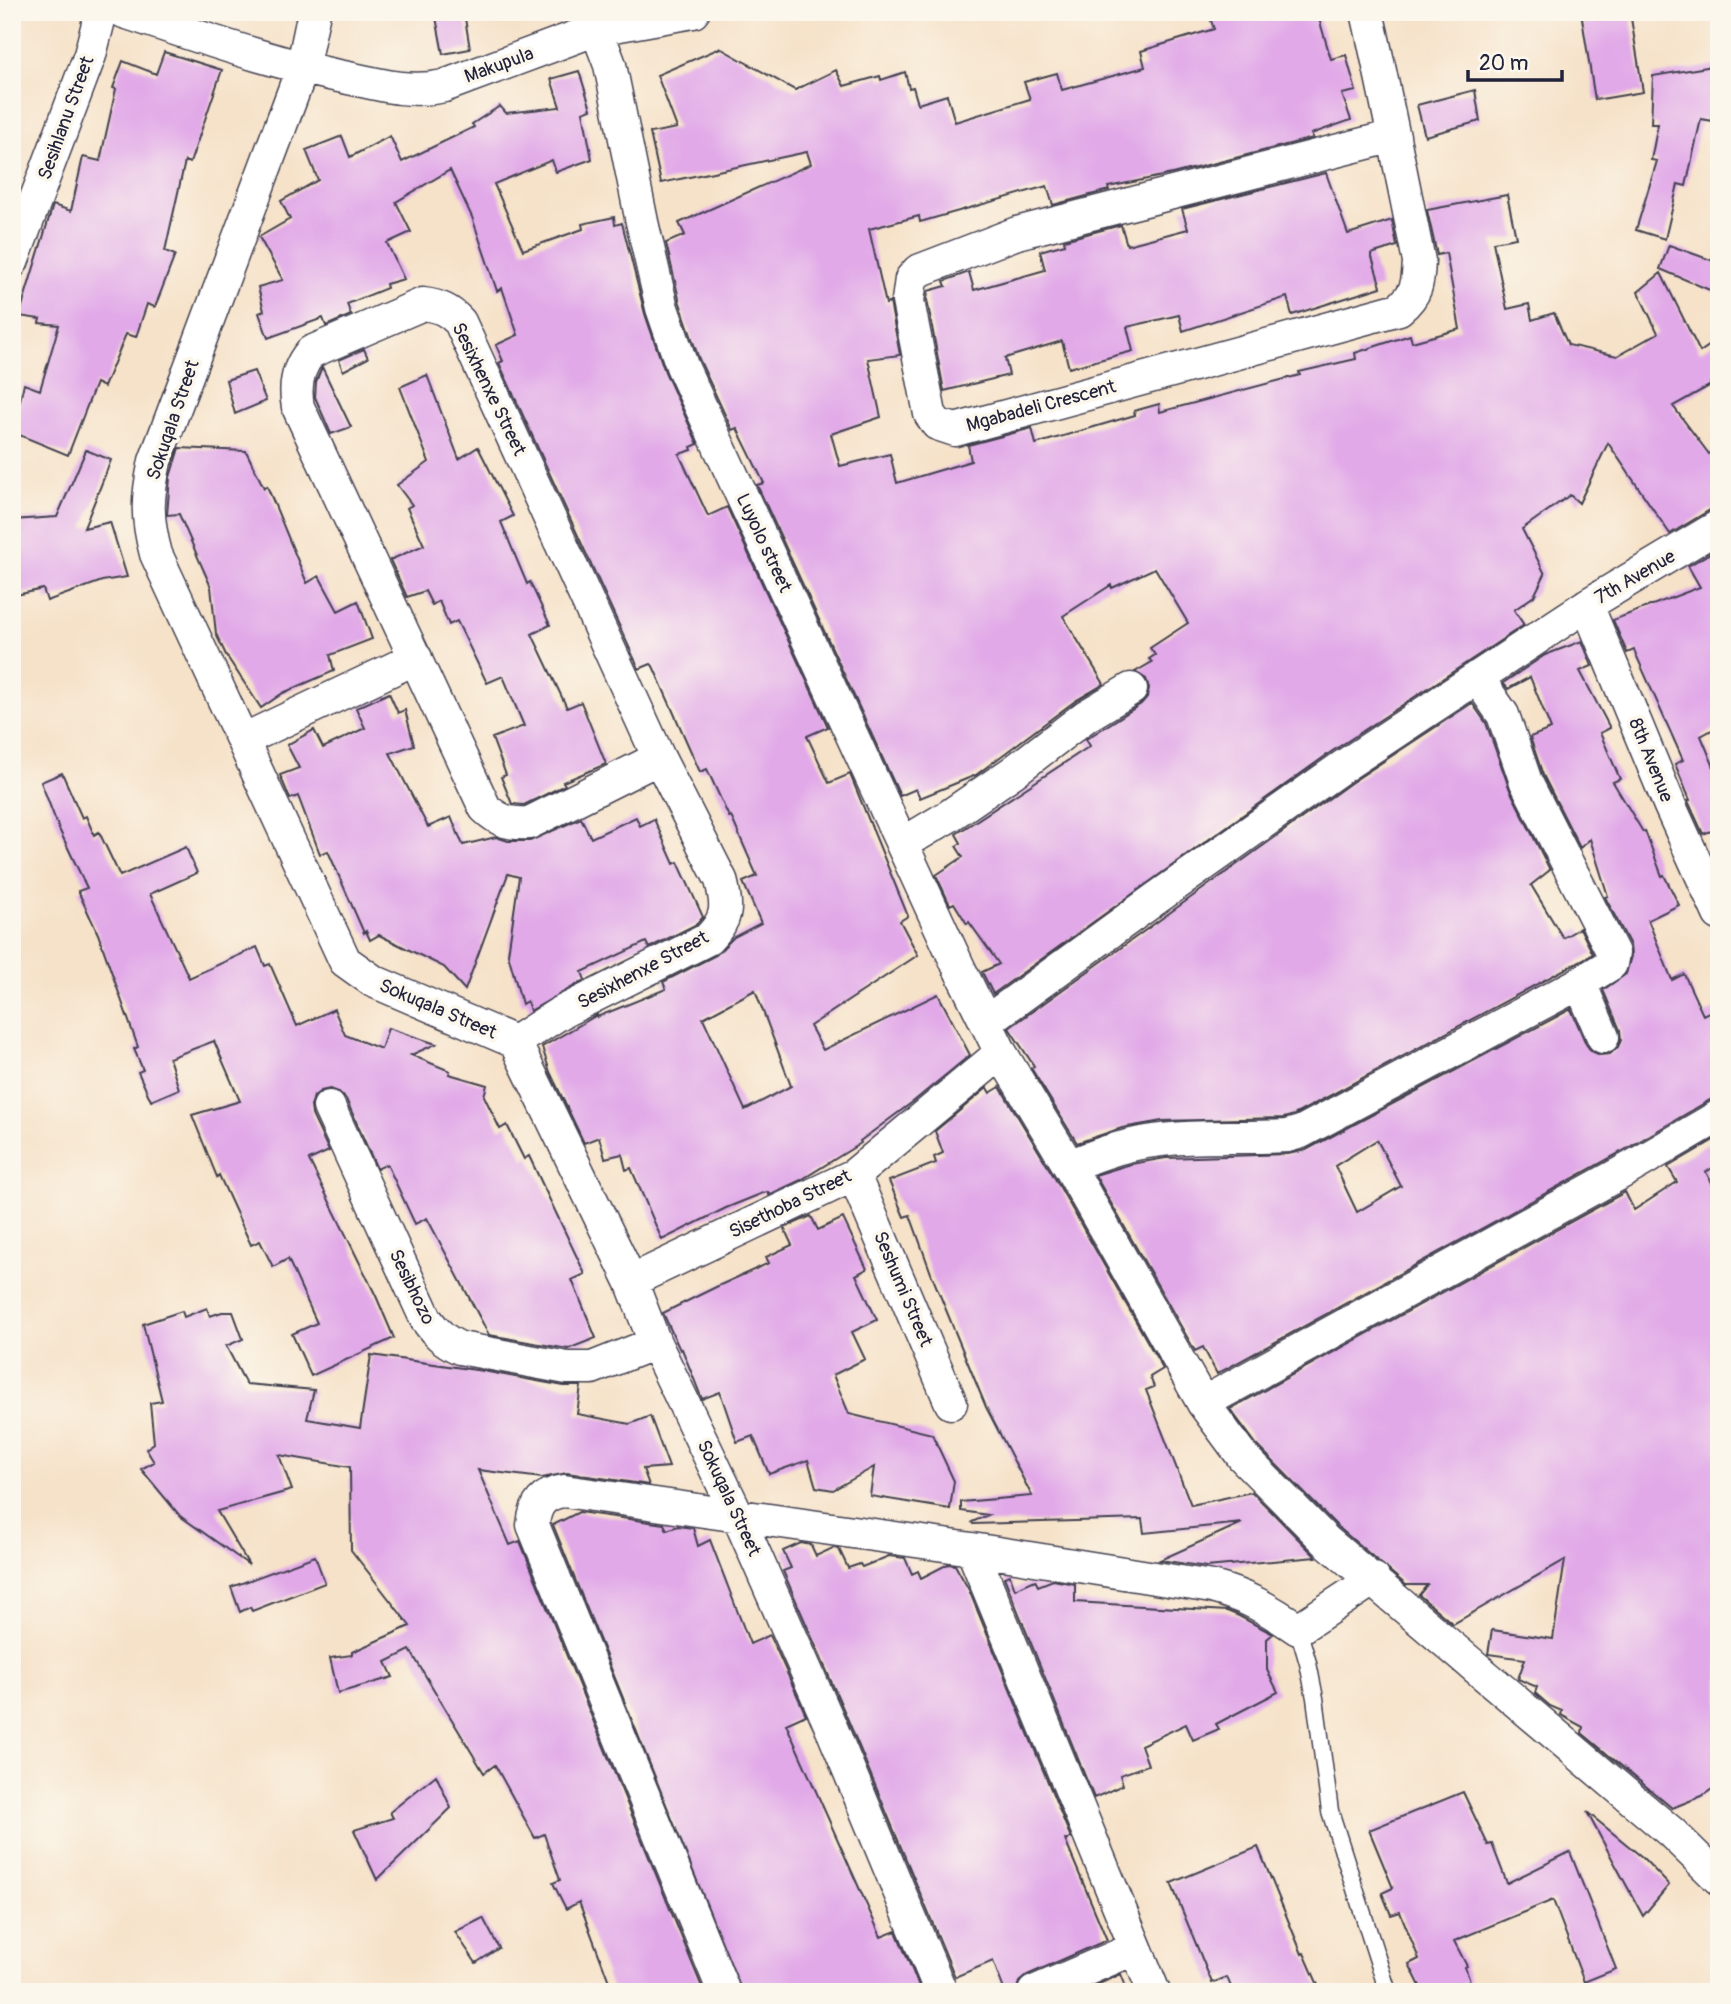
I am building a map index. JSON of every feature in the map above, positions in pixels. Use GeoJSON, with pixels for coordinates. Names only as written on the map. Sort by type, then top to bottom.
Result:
{"type":"FeatureCollection","features":[{"type":"Feature","properties":{"kind":"street","name":"Sesihlanu Street"},"geometry":{"type":"LineString","coordinates":[[12,262],[90,55],[101,12]]}},
{"type":"Feature","properties":{"kind":"street"},"geometry":{"type":"LineString","coordinates":[[124,12],[302,69]]}},
{"type":"Feature","properties":{"kind":"street","name":"Sokuqala Street"},"geometry":{"type":"LineString","coordinates":[[314,12],[302,69],[155,461],[148,497],[149,528],[156,554],[345,961],[373,981],[515,1042],[631,1281],[655,1343],[738,1516],[831,1727],[941,1992]]}},
{"type":"Feature","properties":{"kind":"street","name":"Makupula"},"geometry":{"type":"LineString","coordinates":[[302,69],[400,89],[421,90],[443,86],[593,21],[693,12]]}},
{"type":"Feature","properties":{"kind":"street","name":"Mgabadeli Crescent"},"geometry":{"type":"LineString","coordinates":[[1367,12],[1394,136],[1419,261],[1412,298],[1399,309],[955,430],[937,424],[930,414],[908,301],[911,279],[918,271],[1017,233],[1394,136]]}},
{"type":"Feature","properties":{"kind":"street","name":"Luyolo street"},"geometry":{"type":"LineString","coordinates":[[593,21],[610,65],[662,308],[682,366],[1001,1052],[1203,1403],[1243,1457],[1326,1541],[1672,1833],[1719,1879]]}},
{"type":"Feature","properties":{"kind":"street","name":"Sesixhenxe Street"},"geometry":{"type":"LineString","coordinates":[[515,1042],[560,1013],[708,939],[720,927],[726,913],[721,880],[659,758],[460,322],[450,311],[423,304],[311,352],[303,361],[298,376],[295,392],[298,407],[485,808],[496,819],[509,824],[529,823],[659,758]]}},
{"type":"Feature","properties":{"kind":"street","name":"7th Avenue"},"geometry":{"type":"LineString","coordinates":[[986,1022],[1342,767],[1587,605],[1719,526]]}},
{"type":"Feature","properties":{"kind":"street","name":"8th Avenue"},"geometry":{"type":"LineString","coordinates":[[1587,605],[1670,806],[1719,914]]}},
{"type":"Feature","properties":{"kind":"street"},"geometry":{"type":"LineString","coordinates":[[243,740],[416,658]]}},
{"type":"Feature","properties":{"kind":"street"},"geometry":{"type":"LineString","coordinates":[[1069,1166],[1144,1142],[1196,1137],[1272,1137],[1301,1132],[1611,964],[1613,953],[1526,782],[1503,715],[1478,677]]}},
{"type":"Feature","properties":{"kind":"street"},"geometry":{"type":"LineString","coordinates":[[904,843],[949,816],[1013,772],[1086,716],[1131,689]]}},
{"type":"Feature","properties":{"kind":"street"},"geometry":{"type":"LineString","coordinates":[[1580,983],[1604,1037]]}},
{"type":"Feature","properties":{"kind":"street","name":"Sisethoba Street"},"geometry":{"type":"LineString","coordinates":[[631,1281],[854,1175],[1001,1052]]}},
{"type":"Feature","properties":{"kind":"street","name":"Sesibhozo"},"geometry":{"type":"LineString","coordinates":[[329,1107],[426,1319],[435,1333],[446,1342],[460,1348],[567,1368],[592,1368],[655,1343]]}},
{"type":"Feature","properties":{"kind":"street"},"geometry":{"type":"LineString","coordinates":[[1203,1403],[1607,1181],[1719,1116]]}},
{"type":"Feature","properties":{"kind":"street","name":"Seshumi Street"},"geometry":{"type":"LineString","coordinates":[[854,1175],[951,1403]]}},
{"type":"Feature","properties":{"kind":"street"},"geometry":{"type":"LineString","coordinates":[[724,1992],[533,1525],[534,1511],[541,1500],[552,1493],[564,1491],[972,1549],[1212,1587],[1242,1595],[1298,1629],[1374,1579]]}},
{"type":"Feature","properties":{"kind":"street"},"geometry":{"type":"LineString","coordinates":[[972,1549],[1154,1992]]}},
{"type":"Feature","properties":{"kind":"street"},"geometry":{"type":"LineString","coordinates":[[1034,1992],[1136,1948]]}},
{"type":"Feature","properties":{"kind":"lane"},"geometry":{"type":"LineString","coordinates":[[1298,1629],[1315,1698],[1330,1811],[1388,1992]]}},
{"type":"Feature","properties":{"kind":"building"},"geometry":{"type":"Polygon","coordinates":[[[435,12],[464,12],[470,49],[443,54],[435,12]]]}},
{"type":"Feature","properties":{"kind":"building"},"geometry":{"type":"Polygon","coordinates":[[[1208,12],[1317,12],[1331,59],[1346,55],[1356,91],[1342,94],[1351,120],[1311,134],[1313,138],[1172,174],[1108,187],[1109,190],[1053,205],[1047,186],[920,222],[919,216],[869,229],[886,304],[890,302],[900,355],[868,359],[881,417],[831,434],[840,466],[890,454],[897,483],[971,461],[968,445],[1032,428],[1036,444],[1135,415],[1134,411],[1159,404],[1160,412],[1300,375],[1299,372],[1356,359],[1355,353],[1410,335],[1412,342],[1460,329],[1446,253],[1437,255],[1427,210],[1507,195],[1516,238],[1493,242],[1507,309],[1529,304],[1532,320],[1554,313],[1568,345],[1617,356],[1658,333],[1638,292],[1661,273],[1700,352],[1719,339],[1719,377],[1710,383],[1711,385],[1673,406],[1709,454],[1719,448],[1719,508],[1710,510],[1670,534],[1608,443],[1579,503],[1570,495],[1522,529],[1545,574],[1534,596],[1514,610],[1524,625],[1331,752],[993,994],[982,972],[999,964],[954,903],[950,905],[936,875],[963,857],[956,846],[961,843],[956,834],[1090,746],[1086,739],[1141,704],[1147,697],[1149,688],[1146,679],[1135,672],[1152,662],[1149,659],[1155,655],[1150,648],[1188,623],[1155,568],[1112,588],[1111,585],[1063,616],[1104,684],[1075,701],[976,775],[920,798],[916,789],[900,796],[757,485],[764,483],[737,428],[732,430],[699,359],[680,303],[666,243],[685,235],[679,223],[811,164],[807,152],[661,183],[650,133],[677,128],[657,75],[720,48],[795,90],[836,70],[844,86],[880,76],[881,80],[905,72],[909,88],[913,87],[918,104],[947,95],[955,122],[1030,99],[1024,82],[1057,73],[1062,90],[1145,67],[1141,51],[1214,29],[1208,12]]]}},
{"type":"Feature","properties":{"kind":"building"},"geometry":{"type":"Polygon","coordinates":[[[1581,12],[1630,12],[1643,92],[1595,100],[1581,12]]]}},
{"type":"Feature","properties":{"kind":"building"},"geometry":{"type":"Polygon","coordinates":[[[164,52],[222,70],[190,163],[185,161],[165,251],[175,255],[155,307],[147,304],[136,337],[126,334],[104,387],[96,383],[68,455],[12,432],[24,384],[40,390],[59,325],[39,323],[40,319],[19,316],[53,205],[71,211],[83,157],[100,161],[116,89],[113,88],[123,61],[156,74],[164,52]]]}},
{"type":"Feature","properties":{"kind":"building"},"geometry":{"type":"Polygon","coordinates":[[[1719,65],[1719,122],[1701,119],[1686,186],[1678,184],[1665,239],[1636,230],[1657,161],[1651,160],[1658,124],[1651,124],[1653,76],[1719,65]]]}},
{"type":"Feature","properties":{"kind":"building"},"geometry":{"type":"Polygon","coordinates":[[[579,71],[591,109],[583,112],[592,159],[556,172],[552,160],[494,184],[523,250],[583,229],[582,224],[614,217],[615,225],[622,223],[645,314],[665,372],[698,444],[691,447],[692,450],[679,454],[708,516],[727,507],[828,727],[807,736],[829,783],[850,774],[908,916],[900,921],[918,955],[810,1026],[823,1050],[938,994],[970,1055],[860,1141],[861,1143],[801,1180],[769,1195],[768,1192],[763,1193],[726,1208],[662,1240],[631,1168],[626,1170],[622,1154],[605,1158],[599,1137],[584,1143],[550,1072],[542,1047],[597,1015],[666,989],[663,982],[716,955],[734,937],[761,923],[743,882],[757,876],[707,769],[700,772],[653,666],[651,664],[639,669],[499,363],[503,361],[496,345],[518,335],[502,288],[497,291],[472,217],[450,170],[396,202],[411,232],[387,243],[404,279],[386,284],[387,288],[347,304],[351,315],[326,326],[323,318],[268,338],[259,313],[264,311],[258,287],[283,280],[259,237],[290,219],[281,201],[318,180],[306,150],[342,136],[350,157],[390,136],[402,162],[474,127],[472,124],[500,106],[506,113],[560,107],[551,79],[579,71]],[[755,990],[703,1018],[745,1110],[791,1086],[755,990]]]}},
{"type":"Feature","properties":{"kind":"building"},"geometry":{"type":"Polygon","coordinates":[[[1475,90],[1480,121],[1425,136],[1417,105],[1475,90]]]}},
{"type":"Feature","properties":{"kind":"building"},"geometry":{"type":"Polygon","coordinates":[[[1326,173],[1348,234],[1392,220],[1397,246],[1371,254],[1381,287],[1292,315],[1287,297],[1183,331],[1179,315],[1127,327],[1133,351],[1069,368],[1062,341],[1005,358],[1009,375],[944,391],[927,300],[928,291],[946,286],[944,281],[969,272],[974,290],[1045,270],[1040,251],[1065,244],[1064,240],[1121,225],[1127,245],[1188,229],[1182,209],[1326,173]]]}},
{"type":"Feature","properties":{"kind":"building"},"geometry":{"type":"Polygon","coordinates":[[[1669,245],[1719,263],[1719,294],[1660,269],[1669,245]]]}},
{"type":"Feature","properties":{"kind":"building"},"geometry":{"type":"Polygon","coordinates":[[[364,349],[368,358],[343,371],[339,360],[364,349]]]}},
{"type":"Feature","properties":{"kind":"building"},"geometry":{"type":"Polygon","coordinates":[[[322,367],[351,427],[331,434],[315,397],[316,382],[322,367]]]}},
{"type":"Feature","properties":{"kind":"building"},"geometry":{"type":"Polygon","coordinates":[[[254,371],[266,401],[235,414],[226,380],[254,371]]]}},
{"type":"Feature","properties":{"kind":"building"},"geometry":{"type":"Polygon","coordinates":[[[427,375],[459,459],[478,447],[513,516],[501,522],[527,584],[530,582],[550,625],[532,634],[567,708],[581,702],[606,764],[563,782],[565,785],[524,805],[512,804],[501,777],[506,775],[492,738],[524,726],[503,676],[487,683],[457,621],[449,625],[439,601],[432,605],[425,591],[407,597],[390,560],[424,545],[407,508],[412,505],[397,485],[429,462],[400,387],[427,375]]]}},
{"type":"Feature","properties":{"kind":"building"},"geometry":{"type":"Polygon","coordinates":[[[179,448],[246,451],[264,488],[267,486],[307,583],[319,576],[338,611],[358,601],[372,639],[330,655],[334,671],[283,693],[261,708],[226,655],[216,634],[211,587],[179,514],[167,515],[170,477],[179,448]]]}},
{"type":"Feature","properties":{"kind":"building"},"geometry":{"type":"Polygon","coordinates":[[[86,450],[111,460],[84,528],[110,522],[127,577],[102,581],[47,601],[43,589],[12,596],[12,520],[57,517],[86,450]]]}},
{"type":"Feature","properties":{"kind":"building"},"geometry":{"type":"Polygon","coordinates":[[[1719,548],[1719,726],[1701,736],[1719,779],[1719,828],[1703,834],[1675,764],[1683,760],[1634,650],[1627,653],[1613,620],[1700,587],[1688,566],[1719,548]]]}},
{"type":"Feature","properties":{"kind":"building"},"geometry":{"type":"Polygon","coordinates":[[[1582,641],[1592,666],[1580,671],[1610,728],[1600,733],[1620,779],[1613,782],[1643,832],[1645,831],[1662,876],[1664,875],[1679,905],[1648,920],[1672,980],[1684,974],[1703,1015],[1719,1007],[1719,1098],[1710,1100],[1621,1152],[1217,1374],[1203,1347],[1195,1351],[1095,1175],[1131,1164],[1166,1158],[1288,1154],[1306,1150],[1571,1009],[1591,1051],[1600,1055],[1610,1054],[1618,1047],[1621,1040],[1620,1030],[1603,990],[1626,974],[1631,956],[1630,945],[1605,897],[1608,896],[1590,839],[1580,848],[1543,775],[1530,737],[1551,729],[1530,677],[1508,689],[1503,683],[1545,655],[1582,641]],[[1377,1140],[1335,1166],[1357,1212],[1401,1186],[1377,1140]]]}},
{"type":"Feature","properties":{"kind":"building"},"geometry":{"type":"Polygon","coordinates":[[[389,693],[398,713],[405,710],[414,745],[390,753],[428,827],[451,817],[463,845],[496,837],[508,841],[530,841],[581,818],[591,838],[636,817],[640,826],[654,819],[674,864],[678,862],[703,917],[697,924],[649,948],[646,942],[582,972],[585,980],[530,1011],[527,1001],[522,1004],[508,954],[519,877],[508,874],[465,990],[444,967],[379,935],[370,940],[366,931],[364,933],[328,851],[320,854],[298,796],[290,799],[280,775],[299,768],[287,745],[314,730],[323,748],[365,728],[356,708],[389,693]]]}},
{"type":"Feature","properties":{"kind":"building"},"geometry":{"type":"Polygon","coordinates":[[[1472,703],[1486,723],[1510,790],[1550,870],[1531,885],[1563,938],[1580,928],[1593,954],[1294,1115],[1284,1118],[1162,1121],[1122,1128],[1077,1143],[1031,1068],[1034,1066],[1009,1028],[1352,782],[1472,703]]]}},
{"type":"Feature","properties":{"kind":"building"},"geometry":{"type":"Polygon","coordinates":[[[62,773],[82,818],[86,816],[94,835],[99,832],[120,876],[186,847],[197,873],[150,894],[189,978],[257,947],[265,966],[270,964],[297,1026],[334,1009],[345,1035],[381,1049],[388,1028],[436,1044],[411,1055],[450,1071],[449,1074],[487,1085],[484,1096],[500,1129],[507,1125],[524,1159],[529,1156],[585,1274],[572,1280],[596,1338],[568,1349],[489,1335],[427,1218],[415,1224],[387,1164],[377,1169],[346,1099],[339,1092],[330,1089],[314,1096],[311,1106],[312,1115],[329,1151],[309,1160],[394,1338],[311,1376],[292,1334],[317,1323],[288,1259],[273,1267],[260,1241],[251,1245],[219,1175],[217,1177],[192,1115],[240,1101],[214,1041],[169,1058],[179,1089],[151,1101],[138,1072],[143,1070],[134,1049],[138,1047],[98,934],[78,891],[87,888],[59,829],[41,782],[62,773]]]}},
{"type":"Feature","properties":{"kind":"building"},"geometry":{"type":"Polygon","coordinates":[[[1000,1087],[1163,1369],[1150,1377],[1154,1387],[1146,1390],[1191,1505],[1252,1492],[1316,1557],[1206,1567],[1160,1560],[1242,1523],[1144,1533],[1142,1519],[973,1524],[972,1522],[988,1515],[961,1511],[961,1502],[1032,1496],[986,1407],[910,1215],[904,1217],[889,1181],[936,1163],[934,1157],[943,1153],[935,1131],[987,1088],[990,1093],[1000,1087]]]}},
{"type":"Feature","properties":{"kind":"building"},"geometry":{"type":"Polygon","coordinates":[[[1719,1137],[1719,1164],[1706,1172],[1719,1197],[1719,1729],[1715,1787],[1702,1796],[1672,1808],[1582,1733],[1583,1727],[1561,1715],[1562,1711],[1550,1706],[1535,1693],[1537,1687],[1518,1679],[1525,1659],[1488,1654],[1492,1630],[1553,1639],[1565,1560],[1453,1624],[1419,1595],[1427,1585],[1406,1585],[1338,1527],[1257,1445],[1230,1409],[1625,1192],[1634,1210],[1677,1182],[1668,1167],[1719,1137]]]}},
{"type":"Feature","properties":{"kind":"building"},"geometry":{"type":"Polygon","coordinates":[[[811,1216],[818,1230],[843,1218],[867,1269],[856,1275],[877,1320],[852,1332],[865,1359],[833,1375],[849,1414],[932,1434],[954,1481],[950,1509],[870,1496],[874,1467],[833,1490],[816,1487],[808,1460],[769,1474],[753,1436],[737,1442],[720,1392],[702,1399],[682,1349],[680,1350],[663,1313],[769,1263],[766,1257],[792,1245],[784,1228],[811,1216]]]}},
{"type":"Feature","properties":{"kind":"building"},"geometry":{"type":"Polygon","coordinates":[[[207,1308],[210,1316],[233,1312],[243,1339],[226,1346],[246,1384],[314,1390],[307,1419],[360,1428],[371,1355],[564,1386],[581,1386],[577,1414],[630,1424],[650,1416],[669,1467],[643,1469],[649,1485],[567,1473],[542,1478],[478,1470],[510,1545],[520,1541],[704,1992],[613,1992],[579,1902],[566,1909],[553,1883],[560,1880],[544,1834],[535,1838],[495,1765],[484,1773],[410,1650],[386,1662],[393,1677],[338,1693],[330,1658],[352,1655],[352,1652],[410,1626],[351,1550],[350,1467],[279,1455],[292,1490],[217,1511],[249,1565],[180,1516],[141,1469],[154,1462],[146,1449],[154,1443],[150,1403],[162,1401],[143,1324],[182,1311],[184,1317],[207,1308]]]}},
{"type":"Feature","properties":{"kind":"building"},"geometry":{"type":"Polygon","coordinates":[[[579,1512],[664,1524],[667,1530],[678,1526],[693,1528],[698,1546],[710,1540],[750,1644],[770,1635],[806,1715],[786,1724],[881,1937],[896,1931],[921,1991],[742,1992],[553,1525],[579,1512]]]}},
{"type":"Feature","properties":{"kind":"building"},"geometry":{"type":"Polygon","coordinates":[[[801,1543],[811,1545],[816,1556],[833,1548],[839,1549],[848,1568],[860,1564],[862,1567],[889,1556],[905,1558],[912,1574],[918,1571],[921,1578],[948,1564],[955,1565],[969,1590],[1071,1838],[1065,1840],[1107,1940],[1027,1975],[1019,1982],[1016,1992],[1005,1992],[993,1961],[955,1977],[783,1571],[791,1568],[783,1551],[801,1543]]]}},
{"type":"Feature","properties":{"kind":"building"},"geometry":{"type":"Polygon","coordinates":[[[315,1556],[325,1583],[252,1611],[250,1607],[240,1612],[231,1587],[315,1556]]]}},
{"type":"Feature","properties":{"kind":"building"},"geometry":{"type":"Polygon","coordinates":[[[1010,1575],[1015,1589],[1035,1580],[1038,1586],[1053,1580],[1075,1584],[1075,1602],[1227,1611],[1239,1616],[1273,1634],[1267,1639],[1267,1670],[1278,1692],[1216,1724],[1219,1729],[1193,1740],[1186,1724],[1141,1745],[1148,1765],[1120,1775],[1123,1785],[1094,1798],[1004,1577],[1010,1575]]]}},
{"type":"Feature","properties":{"kind":"building"},"geometry":{"type":"Polygon","coordinates":[[[436,1775],[451,1808],[377,1880],[354,1830],[393,1818],[390,1812],[436,1775]]]}},
{"type":"Feature","properties":{"kind":"building"},"geometry":{"type":"Polygon","coordinates":[[[1463,1792],[1488,1845],[1492,1844],[1507,1883],[1570,1852],[1616,1969],[1584,1982],[1553,1900],[1454,1941],[1467,1966],[1465,1967],[1470,1981],[1446,1992],[1423,1992],[1409,1964],[1419,1959],[1400,1912],[1391,1915],[1382,1893],[1393,1888],[1369,1830],[1463,1792]]]}},
{"type":"Feature","properties":{"kind":"building"},"geometry":{"type":"Polygon","coordinates":[[[1587,1812],[1642,1857],[1669,1885],[1643,1916],[1587,1812]]]}},
{"type":"Feature","properties":{"kind":"building"},"geometry":{"type":"Polygon","coordinates":[[[1258,1847],[1302,1954],[1304,1953],[1321,1992],[1233,1992],[1227,1977],[1212,1983],[1171,1883],[1258,1847]]]}},
{"type":"Feature","properties":{"kind":"building"},"geometry":{"type":"Polygon","coordinates":[[[483,1918],[499,1948],[476,1963],[455,1932],[483,1918]]]}},
{"type":"Feature","properties":{"kind":"building"},"geometry":{"type":"Polygon","coordinates":[[[1121,1974],[1128,1992],[1081,1992],[1121,1974]]]}}]}
